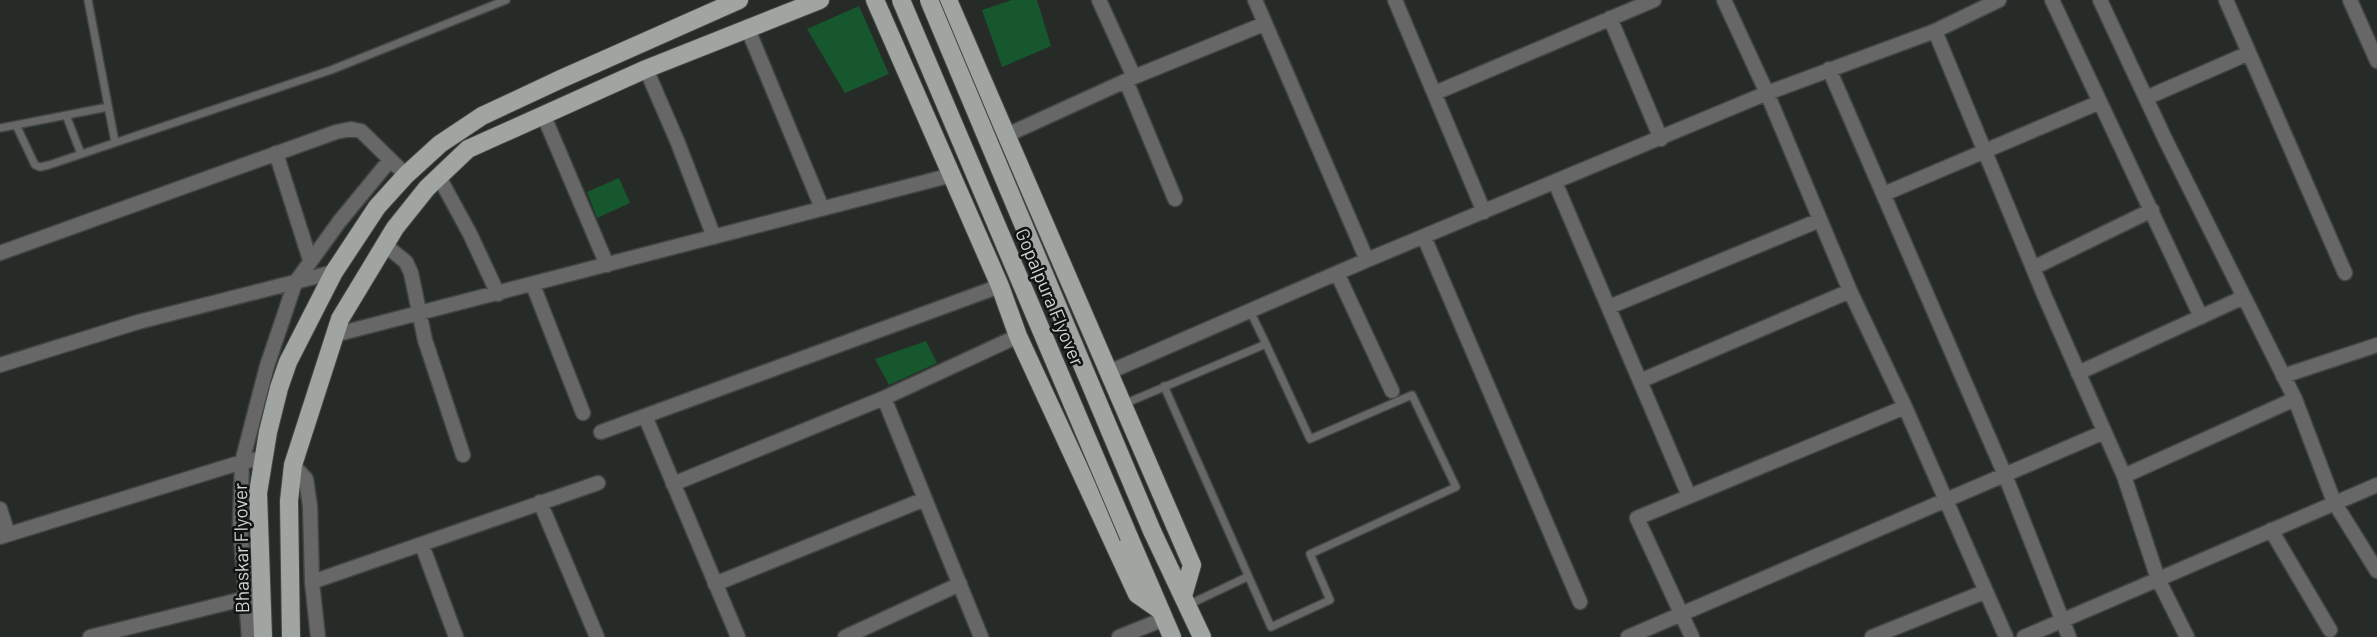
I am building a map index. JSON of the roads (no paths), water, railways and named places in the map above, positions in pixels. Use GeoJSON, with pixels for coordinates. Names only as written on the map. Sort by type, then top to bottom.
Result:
{"type":"FeatureCollection","features":[{"type":"Feature","properties":{"kind":"main road","name":"Bhaskar Flyover"},"geometry":{"type":"LineString","coordinates":[[263,637],[258,493],[268,432],[288,362],[334,272],[377,207],[406,175],[440,144],[482,116],[740,0]]}},
{"type":"Feature","properties":{"kind":"main road"},"geometry":{"type":"LineString","coordinates":[[291,637],[289,501],[293,465],[340,319],[395,228],[427,188],[468,149],[646,68],[820,0]]}},
{"type":"Feature","properties":{"kind":"main road"},"geometry":{"type":"LineString","coordinates":[[875,0],[981,241],[1018,336],[1136,594],[1162,614]]}},
{"type":"Feature","properties":{"kind":"main road","name":"Gopalpura Flyover"},"geometry":{"type":"LineString","coordinates":[[901,0],[1172,637]]}},
{"type":"Feature","properties":{"kind":"main road","name":"Gopalpura Flyover"},"geometry":{"type":"LineString","coordinates":[[929,0],[1152,531],[1202,637]]}},
{"type":"Feature","properties":{"kind":"main road"},"geometry":{"type":"LineString","coordinates":[[948,0],[1192,565],[1186,601]]}},
{"type":"Feature","properties":{"kind":"main road"},"geometry":{"type":"LineString","coordinates":[[981,241],[1041,215]]}},
{"type":"Feature","properties":{"kind":"street"},"geometry":{"type":"LineString","coordinates":[[1099,0],[1175,199]]}},
{"type":"Feature","properties":{"kind":"street"},"geometry":{"type":"LineString","coordinates":[[1255,0],[1367,260]]}},
{"type":"Feature","properties":{"kind":"street"},"geometry":{"type":"LineString","coordinates":[[1395,0],[1484,212]]}},
{"type":"Feature","properties":{"kind":"street"},"geometry":{"type":"LineString","coordinates":[[1435,93],[1654,0]]}},
{"type":"Feature","properties":{"kind":"street"},"geometry":{"type":"LineString","coordinates":[[1724,0],[1767,93],[1850,291],[1905,407],[2006,637]]}},
{"type":"Feature","properties":{"kind":"street"},"geometry":{"type":"LineString","coordinates":[[1109,372],[1367,260],[1767,93],[1935,31],[1999,0]]}},
{"type":"Feature","properties":{"kind":"street"},"geometry":{"type":"LineString","coordinates":[[2052,0],[2201,317]]}},
{"type":"Feature","properties":{"kind":"street"},"geometry":{"type":"LineString","coordinates":[[2101,0],[2146,98],[2295,400],[2334,502],[2377,571]]}},
{"type":"Feature","properties":{"kind":"street"},"geometry":{"type":"LineString","coordinates":[[2350,0],[2377,61]]}},
{"type":"Feature","properties":{"kind":"street"},"geometry":{"type":"LineString","coordinates":[[2230,1],[2249,53],[2345,273]]}},
{"type":"Feature","properties":{"kind":"street"},"geometry":{"type":"LineString","coordinates":[[1610,18],[1661,139]]}},
{"type":"Feature","properties":{"kind":"street"},"geometry":{"type":"LineString","coordinates":[[1007,135],[1130,79],[1264,24]]}},
{"type":"Feature","properties":{"kind":"street"},"geometry":{"type":"LineString","coordinates":[[747,27],[822,208]]}},
{"type":"Feature","properties":{"kind":"street"},"geometry":{"type":"LineString","coordinates":[[1935,31],[2033,268],[2124,476],[2158,579],[2187,637]]}},
{"type":"Feature","properties":{"kind":"street"},"geometry":{"type":"LineString","coordinates":[[2146,98],[2249,53]]}},
{"type":"Feature","properties":{"kind":"street"},"geometry":{"type":"LineString","coordinates":[[646,68],[714,237]]}},
{"type":"Feature","properties":{"kind":"street"},"geometry":{"type":"LineString","coordinates":[[1829,69],[2005,475],[2069,637]]}},
{"type":"Feature","properties":{"kind":"street"},"geometry":{"type":"LineString","coordinates":[[1884,194],[2100,102]]}},
{"type":"Feature","properties":{"kind":"street"},"geometry":{"type":"LineString","coordinates":[[543,114],[607,265]]}},
{"type":"Feature","properties":{"kind":"street"},"geometry":{"type":"LineString","coordinates":[[0,253],[335,131],[361,131],[406,175]]}},
{"type":"Feature","properties":{"kind":"street"},"geometry":{"type":"LineString","coordinates":[[276,153],[310,260]]}},
{"type":"Feature","properties":{"kind":"street"},"geometry":{"type":"LineString","coordinates":[[249,637],[240,525],[242,462],[267,366],[295,283],[310,260],[390,160]]}},
{"type":"Feature","properties":{"kind":"street"},"geometry":{"type":"LineString","coordinates":[[334,335],[952,174]]}},
{"type":"Feature","properties":{"kind":"street"},"geometry":{"type":"LineString","coordinates":[[439,177],[498,294]]}},
{"type":"Feature","properties":{"kind":"street"},"geometry":{"type":"LineString","coordinates":[[1555,182],[1689,496]]}},
{"type":"Feature","properties":{"kind":"street"},"geometry":{"type":"LineString","coordinates":[[2033,268],[2152,210]]}},
{"type":"Feature","properties":{"kind":"street"},"geometry":{"type":"LineString","coordinates":[[1609,307],[1820,220]]}},
{"type":"Feature","properties":{"kind":"street"},"geometry":{"type":"LineString","coordinates":[[1424,237],[1580,602]]}},
{"type":"Feature","properties":{"kind":"street"},"geometry":{"type":"LineString","coordinates":[[385,245],[406,262],[411,273],[418,314],[463,455]]}},
{"type":"Feature","properties":{"kind":"street"},"geometry":{"type":"LineString","coordinates":[[0,365],[138,322],[334,272]]}},
{"type":"Feature","properties":{"kind":"street"},"geometry":{"type":"LineString","coordinates":[[1337,273],[1394,396]]}},
{"type":"Feature","properties":{"kind":"street"},"geometry":{"type":"LineString","coordinates":[[533,285],[583,413]]}},
{"type":"Feature","properties":{"kind":"street"},"geometry":{"type":"LineString","coordinates":[[601,432],[1000,286]]}},
{"type":"Feature","properties":{"kind":"street"},"geometry":{"type":"LineString","coordinates":[[1640,381],[1850,291]]}},
{"type":"Feature","properties":{"kind":"street"},"geometry":{"type":"LineString","coordinates":[[2078,373],[2244,297]]}},
{"type":"Feature","properties":{"kind":"street"},"geometry":{"type":"LineString","coordinates":[[673,484],[884,398],[1018,336]]}},
{"type":"Feature","properties":{"kind":"street"},"geometry":{"type":"LineString","coordinates":[[2283,376],[2377,345]]}},
{"type":"Feature","properties":{"kind":"street"},"geometry":{"type":"LineString","coordinates":[[884,398],[982,637]]}},
{"type":"Feature","properties":{"kind":"street"},"geometry":{"type":"LineString","coordinates":[[2124,476],[2295,400]]}},
{"type":"Feature","properties":{"kind":"street"},"geometry":{"type":"LineString","coordinates":[[1692,637],[1637,518],[1905,407]]}},
{"type":"Feature","properties":{"kind":"street"},"geometry":{"type":"LineString","coordinates":[[645,416],[738,637]]}},
{"type":"Feature","properties":{"kind":"street"},"geometry":{"type":"LineString","coordinates":[[1628,637],[2104,432]]}},
{"type":"Feature","properties":{"kind":"street"},"geometry":{"type":"LineString","coordinates":[[0,509],[4,535],[242,462],[263,458]]}},
{"type":"Feature","properties":{"kind":"street"},"geometry":{"type":"LineString","coordinates":[[293,465],[306,479],[310,506],[312,582],[318,637]]}},
{"type":"Feature","properties":{"kind":"street"},"geometry":{"type":"LineString","coordinates":[[312,582],[598,483]]}},
{"type":"Feature","properties":{"kind":"street"},"geometry":{"type":"LineString","coordinates":[[2024,637],[2377,485]]}},
{"type":"Feature","properties":{"kind":"street"},"geometry":{"type":"LineString","coordinates":[[716,584],[925,499]]}},
{"type":"Feature","properties":{"kind":"street"},"geometry":{"type":"LineString","coordinates":[[540,502],[597,637]]}},
{"type":"Feature","properties":{"kind":"street"},"geometry":{"type":"LineString","coordinates":[[2270,530],[2330,630]]}},
{"type":"Feature","properties":{"kind":"street"},"geometry":{"type":"LineString","coordinates":[[422,545],[456,637]]}},
{"type":"Feature","properties":{"kind":"street"},"geometry":{"type":"LineString","coordinates":[[845,637],[960,584]]}},
{"type":"Feature","properties":{"kind":"street"},"geometry":{"type":"LineString","coordinates":[[1872,637],[1984,592]]}},
{"type":"Feature","properties":{"kind":"street"},"geometry":{"type":"LineString","coordinates":[[90,637],[247,598]]}},
{"type":"Feature","properties":{"kind":"street"},"geometry":{"type":"LineString","coordinates":[[1119,637],[1162,614]]}},
{"type":"Feature","properties":{"kind":"lane"},"geometry":{"type":"LineString","coordinates":[[88,0],[115,142]]}},
{"type":"Feature","properties":{"kind":"lane"},"geometry":{"type":"LineString","coordinates":[[16,125],[32,160],[40,167],[331,70],[506,0]]}},
{"type":"Feature","properties":{"kind":"lane"},"geometry":{"type":"LineString","coordinates":[[0,128],[108,107]]}},
{"type":"Feature","properties":{"kind":"lane"},"geometry":{"type":"LineString","coordinates":[[66,115],[80,154]]}},
{"type":"Feature","properties":{"kind":"lane"},"geometry":{"type":"LineString","coordinates":[[1164,386],[1269,626],[1330,600],[1310,554],[1456,488],[1413,396],[1394,396],[1310,439],[1250,311]]}},
{"type":"Feature","properties":{"kind":"lane"},"geometry":{"type":"LineString","coordinates":[[1123,404],[1266,344]]}},
{"type":"Feature","properties":{"kind":"lane"},"geometry":{"type":"LineString","coordinates":[[1186,601],[1247,577]]}}]}
